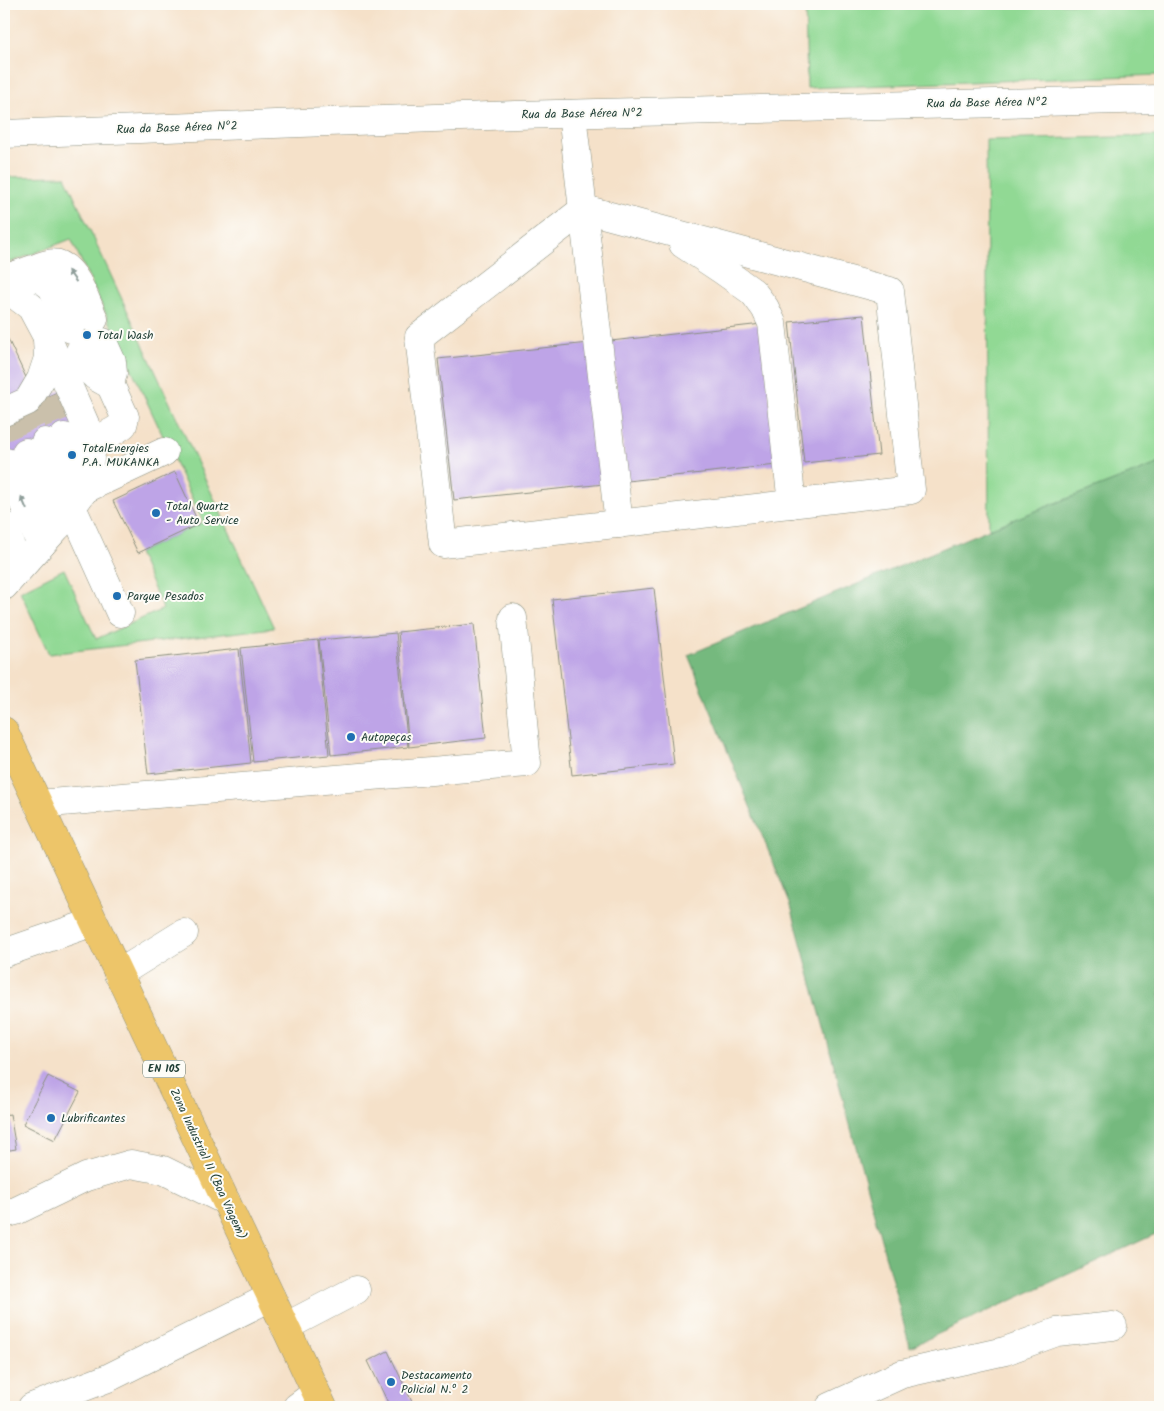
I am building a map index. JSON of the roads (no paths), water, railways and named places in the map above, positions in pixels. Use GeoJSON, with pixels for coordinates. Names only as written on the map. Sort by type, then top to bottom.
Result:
{"type":"FeatureCollection","features":[{"type":"Feature","properties":{"kind":"main road","name":"Zona Industrial II (Boa Viagem)"},"geometry":{"type":"LineString","coordinates":[[4,731],[285,1327],[312,1403]]}},
{"type":"Feature","properties":{"kind":"street","name":"Rua da Base Aérea Nº2"},"geometry":{"type":"LineString","coordinates":[[4,134],[572,114],[1160,99]]}},
{"type":"Feature","properties":{"kind":"street"},"geometry":{"type":"LineString","coordinates":[[572,114],[619,524]]}},
{"type":"Feature","properties":{"kind":"street"},"geometry":{"type":"LineString","coordinates":[[584,209],[890,291],[911,490],[443,544],[419,338],[584,209]]}},
{"type":"Feature","properties":{"kind":"street"},"geometry":{"type":"LineString","coordinates":[[661,230],[753,292],[765,308],[772,323],[792,504]]}},
{"type":"Feature","properties":{"kind":"street"},"geometry":{"type":"LineString","coordinates":[[64,517],[94,442],[79,336],[75,278],[65,266],[51,263],[8,282],[15,295],[79,336],[90,372],[98,379],[110,384],[125,417],[123,425],[94,442]]}},
{"type":"Feature","properties":{"kind":"street"},"geometry":{"type":"LineString","coordinates":[[4,412],[28,401],[44,387],[48,358],[79,336]]}},
{"type":"Feature","properties":{"kind":"street"},"geometry":{"type":"LineString","coordinates":[[64,517],[35,448],[64,517],[120,613]]}},
{"type":"Feature","properties":{"kind":"street"},"geometry":{"type":"LineString","coordinates":[[8,581],[64,517],[164,452]]}},
{"type":"Feature","properties":{"kind":"street"},"geometry":{"type":"LineString","coordinates":[[4,525],[10,543],[8,581]]}},
{"type":"Feature","properties":{"kind":"street"},"geometry":{"type":"LineString","coordinates":[[38,804],[527,763],[514,618]]}},
{"type":"Feature","properties":{"kind":"street"},"geometry":{"type":"LineString","coordinates":[[4,953],[94,922]]}},
{"type":"Feature","properties":{"kind":"street"},"geometry":{"type":"LineString","coordinates":[[118,974],[184,933]]}},
{"type":"Feature","properties":{"kind":"street"},"geometry":{"type":"LineString","coordinates":[[4,1214],[16,1211],[86,1177],[132,1164],[163,1170],[226,1201]]}},
{"type":"Feature","properties":{"kind":"street"},"geometry":{"type":"LineString","coordinates":[[285,1327],[356,1290]]}},
{"type":"Feature","properties":{"kind":"street"},"geometry":{"type":"LineString","coordinates":[[32,1407],[108,1378],[271,1297]]}},
{"type":"Feature","properties":{"kind":"street"},"geometry":{"type":"LineString","coordinates":[[830,1407],[902,1374],[1005,1351],[1057,1332],[1113,1326]]}},
{"type":"Feature","properties":{"kind":"tunnel"},"geometry":{"type":"LineString","coordinates":[[48,396],[64,437]]}},
{"type":"Feature","properties":{"kind":"tunnel"},"geometry":{"type":"LineString","coordinates":[[28,401],[45,442]]}},
{"type":"Feature","properties":{"kind":"tunnel"},"geometry":{"type":"LineString","coordinates":[[8,410],[26,452]]}},
{"type":"Feature","properties":{"kind":"place","name":"Total Wash"},"geometry":{"type":"Point","coordinates":[87,335]}},
{"type":"Feature","properties":{"kind":"place","name":"TotalEnergies P.A. MUKANKA"},"geometry":{"type":"Point","coordinates":[72,455]}},
{"type":"Feature","properties":{"kind":"place","name":"Total Quartz - Auto Service"},"geometry":{"type":"Point","coordinates":[156,513]}},
{"type":"Feature","properties":{"kind":"place","name":"Parque Pesados"},"geometry":{"type":"Point","coordinates":[117,596]}},
{"type":"Feature","properties":{"kind":"place","name":"Autopeças"},"geometry":{"type":"Point","coordinates":[351,737]}},
{"type":"Feature","properties":{"kind":"place","name":"Lubrificantes"},"geometry":{"type":"Point","coordinates":[51,1118]}},
{"type":"Feature","properties":{"kind":"place","name":"Destacamento Policial N.º 2"},"geometry":{"type":"Point","coordinates":[391,1382]}}]}
